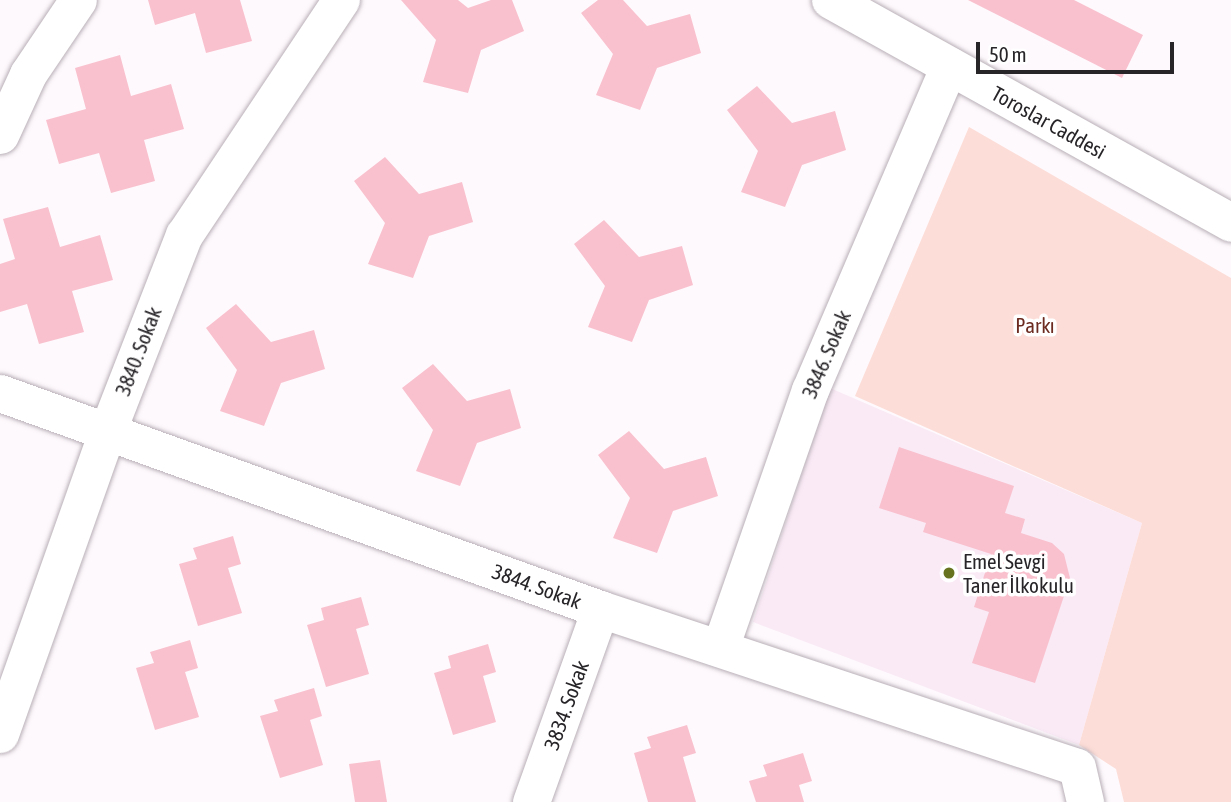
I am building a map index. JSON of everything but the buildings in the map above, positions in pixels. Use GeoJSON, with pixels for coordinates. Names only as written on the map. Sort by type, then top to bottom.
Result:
{"type":"FeatureCollection","features":[{"type":"Feature","properties":{"kind":"main road","name":"Toroslar Caddesi"},"geometry":{"type":"LineString","coordinates":[[831,0],[1231,223]]}},
{"type":"Feature","properties":{"kind":"street"},"geometry":{"type":"LineString","coordinates":[[0,135],[28,74],[78,0]]}},
{"type":"Feature","properties":{"kind":"street","name":"3840. Sokak"},"geometry":{"type":"LineString","coordinates":[[0,734],[107,432],[184,235],[341,0]]}},
{"type":"Feature","properties":{"kind":"street","name":"3846. Sokak"},"geometry":{"type":"LineString","coordinates":[[720,648],[810,390],[949,65]]}},
{"type":"Feature","properties":{"kind":"street","name":"3844. Sokak"},"geometry":{"type":"LineString","coordinates":[[0,393],[600,609],[720,648],[1081,785]]}},
{"type":"Feature","properties":{"kind":"street","name":"3834. Sokak"},"geometry":{"type":"LineString","coordinates":[[531,802],[600,609]]}},
{"type":"Feature","properties":{"kind":"shaded area","name":"Emel Sevgi Taner İlkokulu"},"geometry":{"type":"Polygon","coordinates":[[[830,388],[1142,523],[1079,745],[753,622],[830,388]]]}},
{"type":"Feature","properties":{"kind":"green space","name":"Parkı"},"geometry":{"type":"Polygon","coordinates":[[[969,127],[1231,278],[1231,802],[1124,802],[1116,769],[1079,745],[1142,523],[855,396],[969,127]]]}},
{"type":"Feature","properties":{"kind":"place","name":"Emel Sevgi Taner İlkokulu"},"geometry":{"type":"Point","coordinates":[949,573]}}]}
